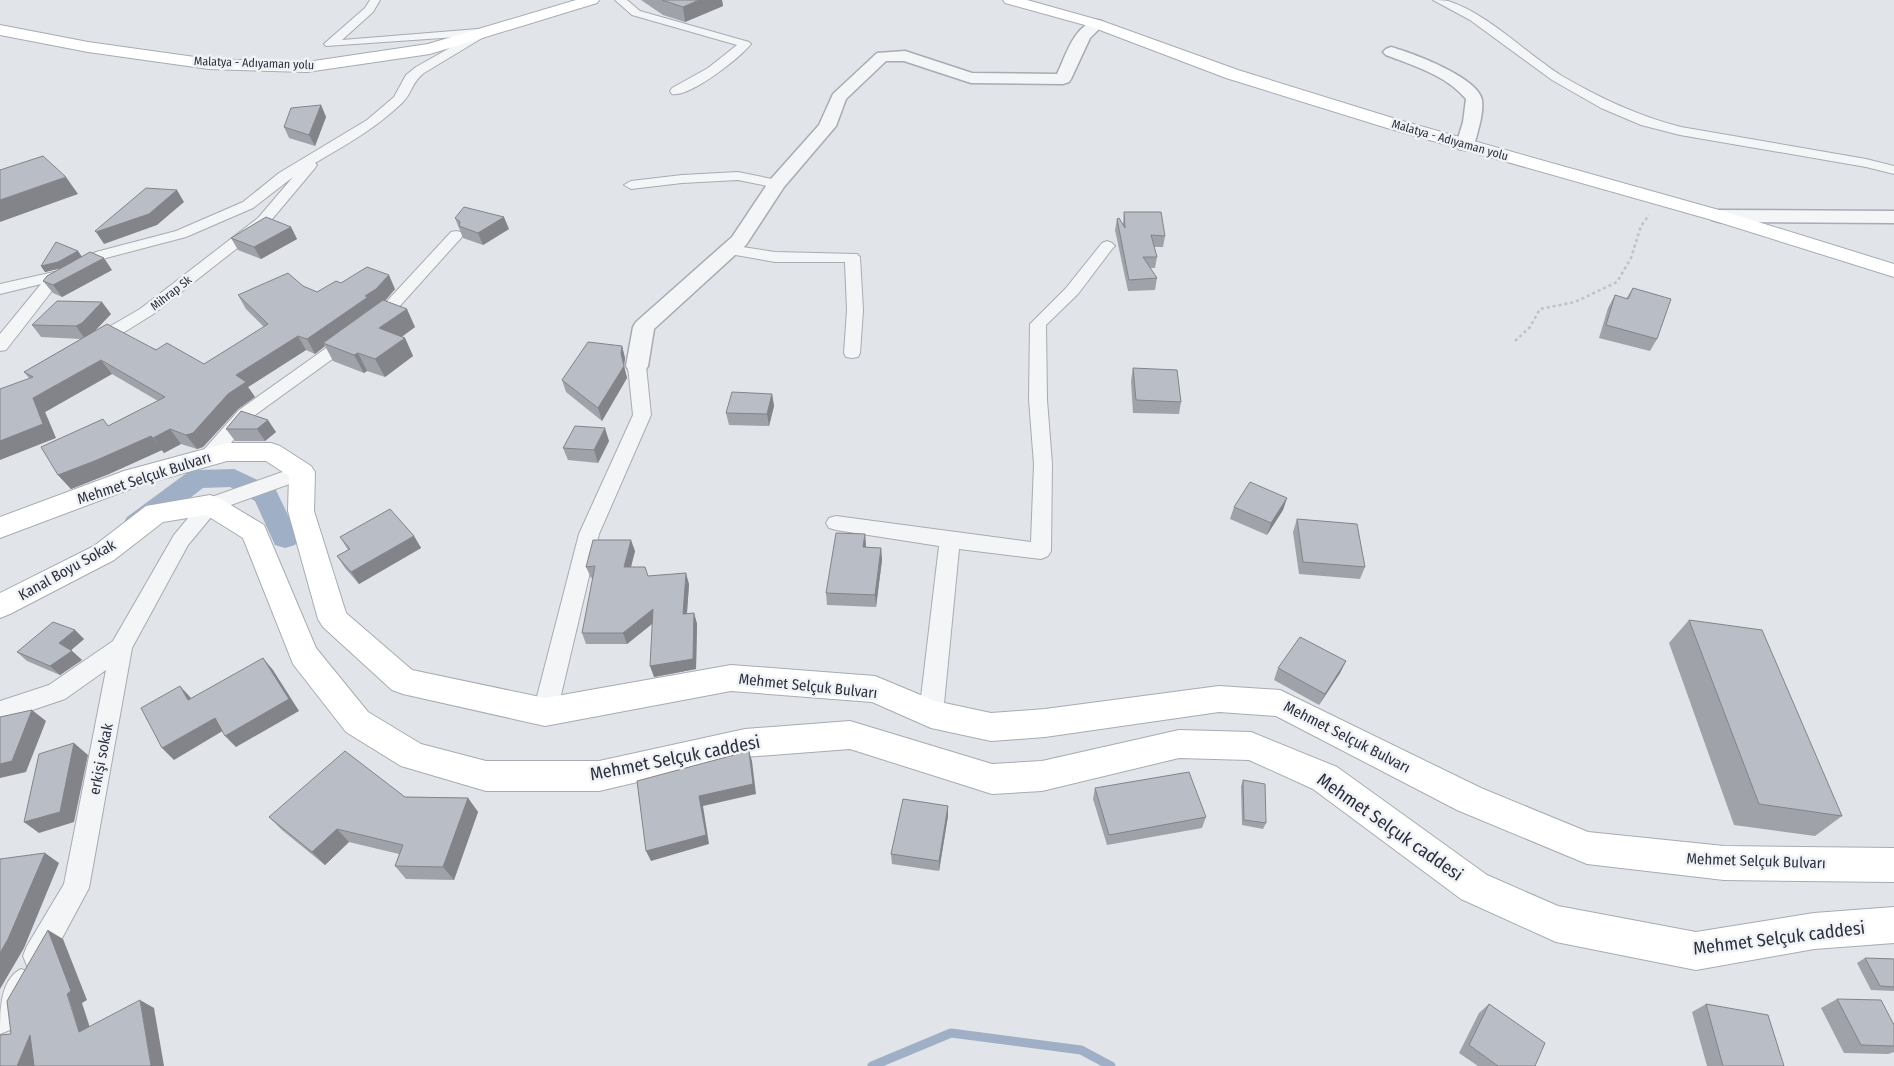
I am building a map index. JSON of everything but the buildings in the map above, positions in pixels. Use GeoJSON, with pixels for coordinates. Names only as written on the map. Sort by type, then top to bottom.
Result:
{"type":"FeatureCollection","features":[{"type":"Feature","properties":{"kind":"main road","name":"Malatya - Adıyaman yolu"},"geometry":{"type":"LineString","coordinates":[[0,30],[88,47],[209,64],[307,67],[430,49],[592,0]]}},
{"type":"Feature","properties":{"kind":"main road","name":"Malatya - Adıyaman yolu"},"geometry":{"type":"LineString","coordinates":[[1010,0],[1097,24],[1232,74],[1465,145],[1719,216],[1894,271]]}},
{"type":"Feature","properties":{"kind":"main road","name":"Mehmet Selçuk Bulvarı"},"geometry":{"type":"LineString","coordinates":[[0,528],[133,478],[227,452],[271,452],[302,472],[301,511],[333,618],[404,681],[546,712],[731,678],[875,689],[931,714],[991,726],[1044,723],[1219,699],[1280,703],[1469,799],[1587,848],[1724,863],[1894,865]]}},
{"type":"Feature","properties":{"kind":"main road","name":"Kanal Boyu Sokak"},"geometry":{"type":"LineString","coordinates":[[0,606],[104,553],[156,513],[211,505]]}},
{"type":"Feature","properties":{"kind":"main road","name":"Mehmet Selçuk caddesi"},"geometry":{"type":"LineString","coordinates":[[211,505],[254,532],[304,655],[357,722],[413,756],[486,776],[599,776],[745,743],[850,735],[992,779],[1042,776],[1179,744],[1251,746],[1325,778],[1474,887],[1556,924],[1696,951],[1814,931],[1894,925]]}},
{"type":"Feature","properties":{"kind":"street"},"geometry":{"type":"LineString","coordinates":[[375,0],[369,10],[330,44],[487,32]]}},
{"type":"Feature","properties":{"kind":"street"},"geometry":{"type":"LineString","coordinates":[[620,0],[636,13],[745,44],[731,58],[701,79],[676,91]]}},
{"type":"Feature","properties":{"kind":"street"},"geometry":{"type":"LineString","coordinates":[[1438,0],[1489,28],[1556,77],[1605,105],[1646,122],[1680,131],[1866,163],[1894,170]]}},
{"type":"Feature","properties":{"kind":"street"},"geometry":{"type":"LineString","coordinates":[[546,712],[588,534],[642,415],[637,366],[644,327],[739,241],[777,184],[827,126],[839,97],[882,56],[905,56],[971,78],[1063,79],[1083,36],[1097,24]]}},
{"type":"Feature","properties":{"kind":"street"},"geometry":{"type":"LineString","coordinates":[[0,346],[10,330],[49,284],[101,256],[181,234],[248,204],[284,176],[372,123],[399,99],[410,78],[420,70],[487,32]]}},
{"type":"Feature","properties":{"kind":"street"},"geometry":{"type":"LineString","coordinates":[[1391,52],[1428,66],[1462,84],[1474,99],[1472,122],[1465,145]]}},
{"type":"Feature","properties":{"kind":"street","name":"Mihrap Sk"},"geometry":{"type":"LineString","coordinates":[[81,350],[146,312],[263,221],[317,156]]}},
{"type":"Feature","properties":{"kind":"street"},"geometry":{"type":"LineString","coordinates":[[631,185],[682,179],[738,176],[777,184]]}},
{"type":"Feature","properties":{"kind":"street"},"geometry":{"type":"LineString","coordinates":[[1719,216],[1894,217]]}},
{"type":"Feature","properties":{"kind":"street"},"geometry":{"type":"LineString","coordinates":[[208,458],[245,414],[384,315],[456,235]]}},
{"type":"Feature","properties":{"kind":"street"},"geometry":{"type":"LineString","coordinates":[[836,523],[950,540],[1041,550],[1043,464],[1038,400],[1038,324],[1072,291],[1106,246]]}},
{"type":"Feature","properties":{"kind":"street"},"geometry":{"type":"LineString","coordinates":[[729,250],[775,257],[852,258],[855,310],[852,354]]}},
{"type":"Feature","properties":{"kind":"street"},"geometry":{"type":"LineString","coordinates":[[0,288],[74,270]]}},
{"type":"Feature","properties":{"kind":"street"},"geometry":{"type":"LineString","coordinates":[[211,505],[302,472]]}},
{"type":"Feature","properties":{"kind":"street","name":"erkişi sokak"},"geometry":{"type":"LineString","coordinates":[[0,1020],[76,888],[121,647],[181,540],[211,505]]}},
{"type":"Feature","properties":{"kind":"street"},"geometry":{"type":"LineString","coordinates":[[931,714],[950,540]]}},
{"type":"Feature","properties":{"kind":"street"},"geometry":{"type":"LineString","coordinates":[[0,711],[57,692],[121,647]]}},
{"type":"Feature","properties":{"kind":"path"},"geometry":{"type":"LineString","coordinates":[[1515,341],[1530,327],[1540,309],[1575,302],[1617,282],[1631,258],[1641,226],[1659,200]]}},
{"type":"Feature","properties":{"kind":"waterway"},"geometry":{"type":"LineString","coordinates":[[137,524],[197,479],[234,478],[266,495],[285,538]]}},
{"type":"Feature","properties":{"kind":"waterway"},"geometry":{"type":"LineString","coordinates":[[872,1066],[951,1033],[1081,1050],[1111,1066]]}}]}
